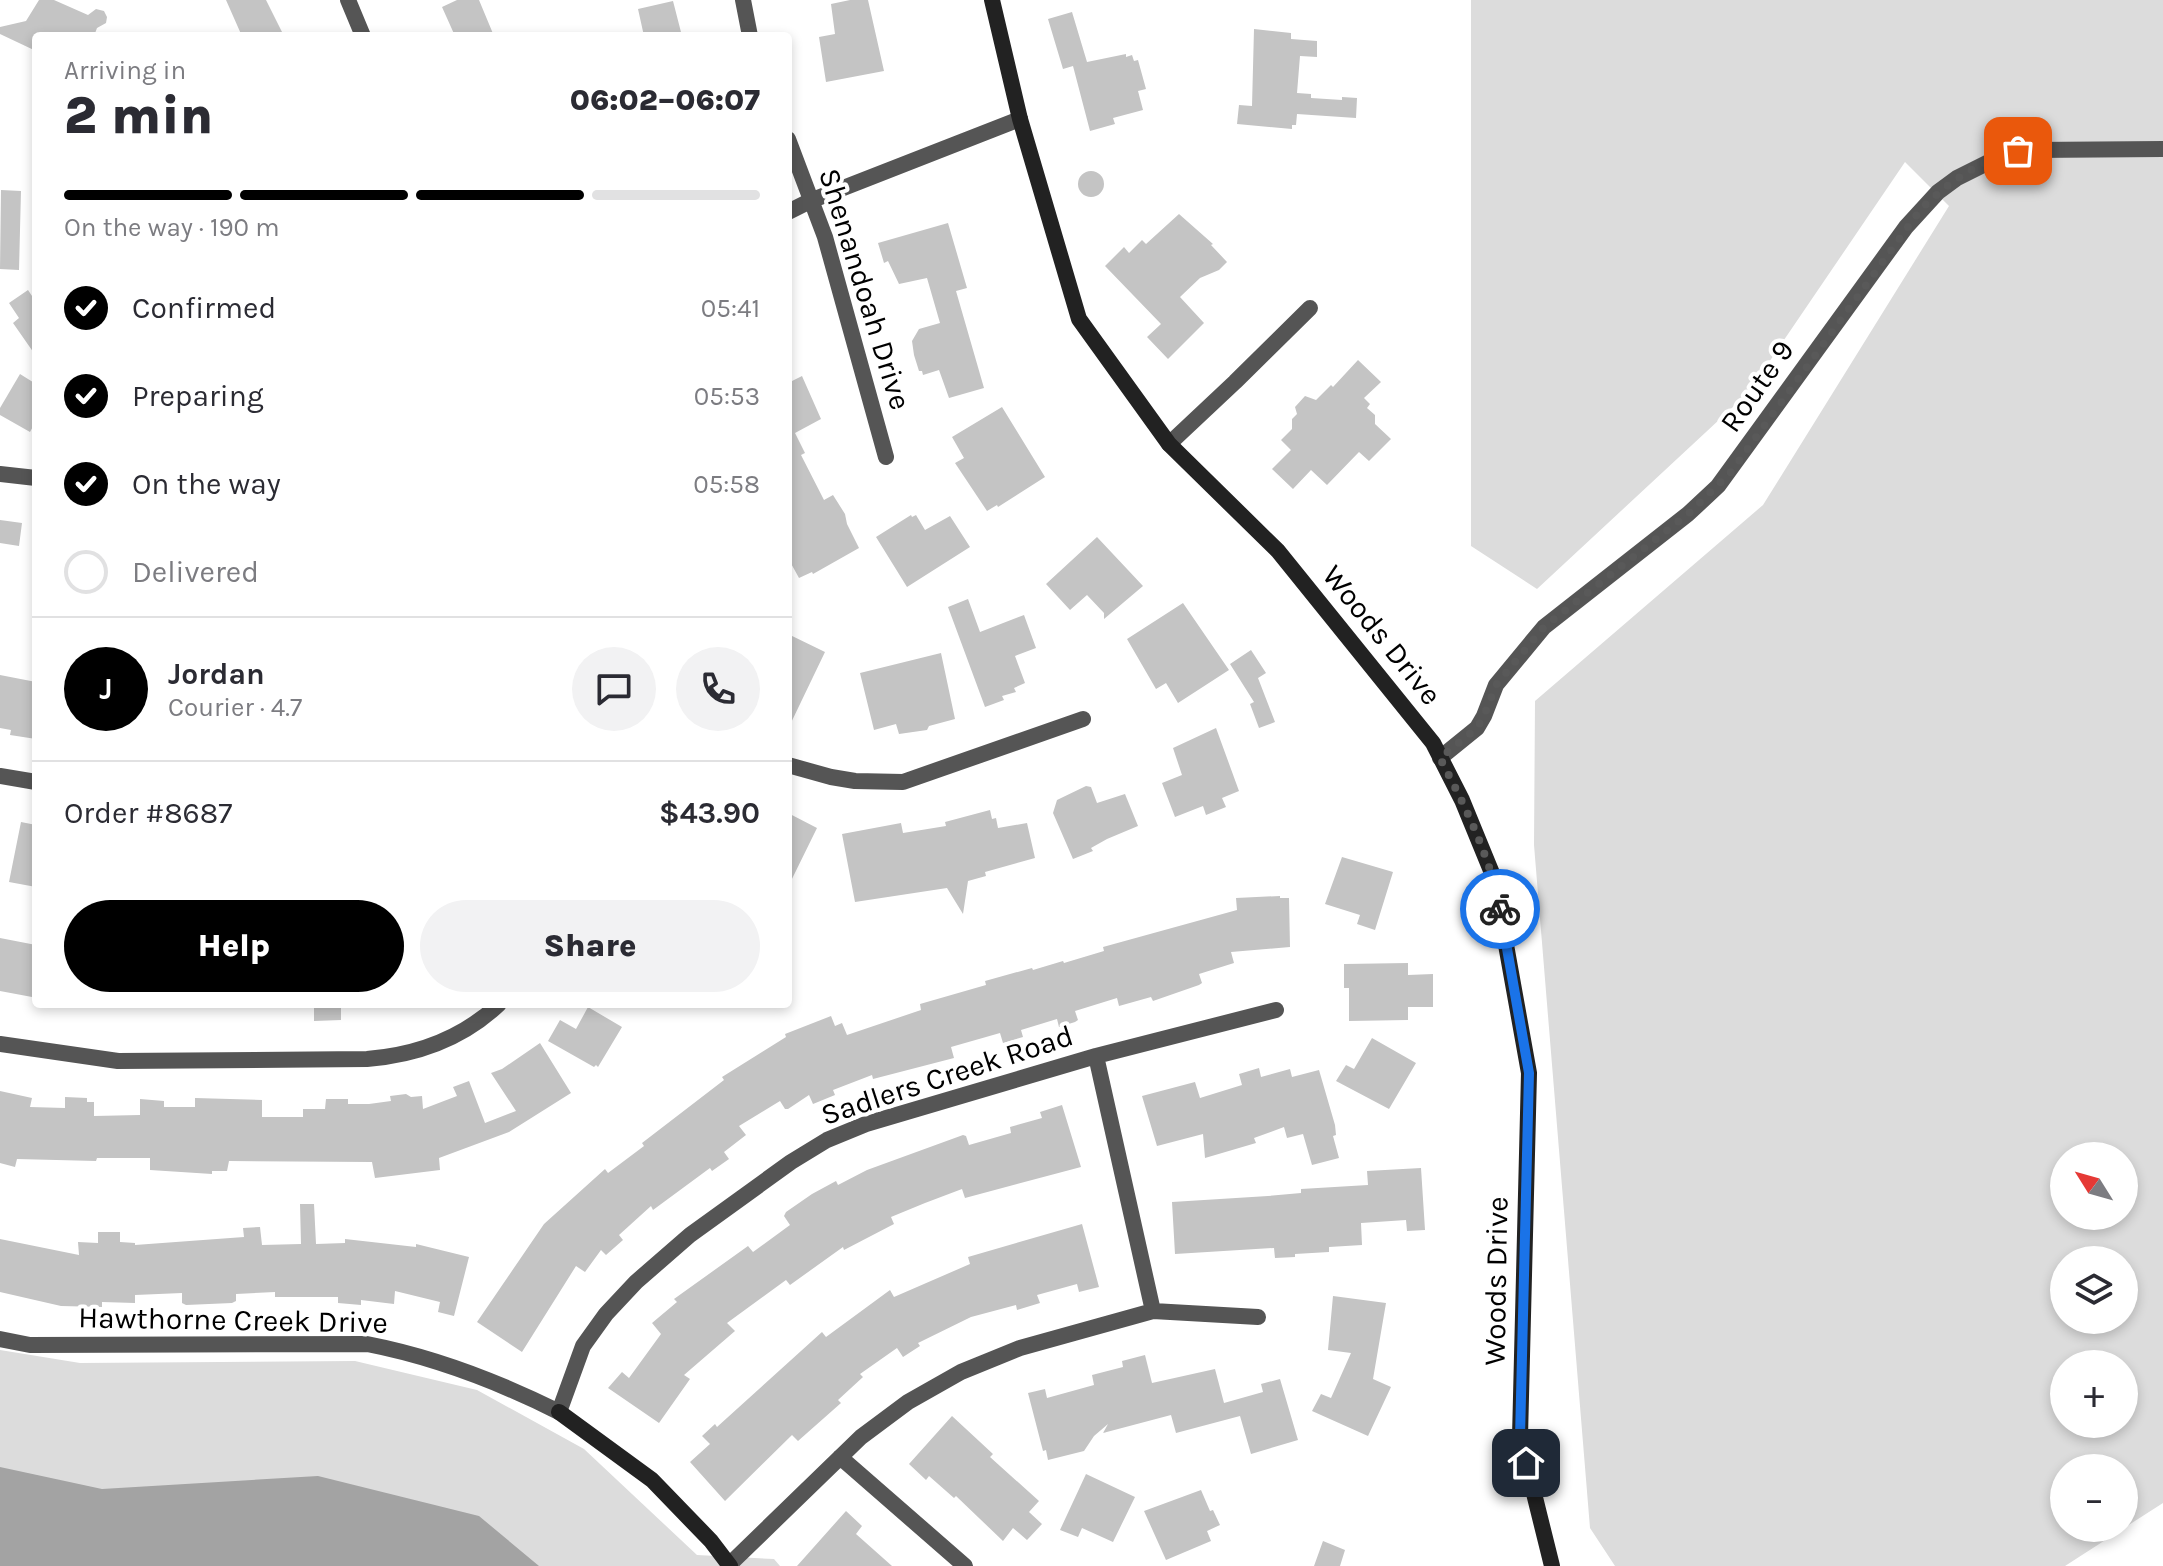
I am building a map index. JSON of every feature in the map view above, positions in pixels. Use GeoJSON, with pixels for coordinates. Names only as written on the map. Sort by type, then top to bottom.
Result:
{"type":"FeatureCollection","features":[{"type":"Feature","properties":{"kind":"street"},"geometry":{"type":"LineString","coordinates":[[348,0],[361,32]]}},
{"type":"Feature","properties":{"kind":"street"},"geometry":{"type":"LineString","coordinates":[[743,0],[749,32]]}},
{"type":"Feature","properties":{"kind":"street","name":"Woods Drive"},"geometry":{"type":"LineString","coordinates":[[992,0],[1020,119],[1079,319],[1169,444],[1278,551],[1433,743],[1462,800],[1494,878],[1529,1073],[1520,1437],[1552,1566]]}},
{"type":"Feature","properties":{"kind":"street"},"geometry":{"type":"LineString","coordinates":[[792,210],[1020,119]]}},
{"type":"Feature","properties":{"kind":"street","name":"Route 9"},"geometry":{"type":"LineString","coordinates":[[1440,758],[1477,728],[1496,685],[1544,627],[1688,514],[1725,479],[1906,227],[1938,192],[1972,169],[2018,151],[2163,149]]}},
{"type":"Feature","properties":{"kind":"street","name":"Shenandoah Drive"},"geometry":{"type":"LineString","coordinates":[[792,150],[825,237],[886,457]]}},
{"type":"Feature","properties":{"kind":"street"},"geometry":{"type":"LineString","coordinates":[[1169,444],[1310,308]]}},
{"type":"Feature","properties":{"kind":"street"},"geometry":{"type":"LineString","coordinates":[[0,474],[32,478]]}},
{"type":"Feature","properties":{"kind":"street"},"geometry":{"type":"LineString","coordinates":[[792,766],[855,781],[903,782],[1083,719]]}},
{"type":"Feature","properties":{"kind":"street"},"geometry":{"type":"LineString","coordinates":[[0,776],[32,781]]}},
{"type":"Feature","properties":{"kind":"street"},"geometry":{"type":"LineString","coordinates":[[0,1044],[118,1061],[367,1059],[404,1055],[434,1045],[468,1028],[494,1008]]}},
{"type":"Feature","properties":{"kind":"street","name":"Sadlers Creek Road"},"geometry":{"type":"LineString","coordinates":[[559,1412],[583,1346],[606,1314],[661,1259],[791,1162],[827,1140],[866,1124],[1096,1056],[1276,1010]]}},
{"type":"Feature","properties":{"kind":"street"},"geometry":{"type":"LineString","coordinates":[[1096,1056],[1153,1311]]}},
{"type":"Feature","properties":{"kind":"street"},"geometry":{"type":"LineString","coordinates":[[729,1566],[840,1457],[884,1419],[933,1386],[961,1372],[1020,1348],[1153,1311],[1258,1317]]}},
{"type":"Feature","properties":{"kind":"street","name":"Hawthorne Creek Drive"},"geometry":{"type":"LineString","coordinates":[[0,1339],[30,1345],[367,1344],[400,1350],[517,1391],[559,1412],[652,1480],[711,1541],[729,1566]]}},
{"type":"Feature","properties":{"kind":"street"},"geometry":{"type":"LineString","coordinates":[[840,1457],[965,1566]]}},
{"type":"Feature","properties":{"kind":"shaded area"},"geometry":{"type":"Polygon","coordinates":[[[1471,0],[2163,0],[2163,1503],[2138,1519],[2138,1454],[2050,1454],[2050,1542],[2102,1542],[2065,1566],[1615,1566],[1590,1528],[1534,845],[1535,701],[1763,505],[1949,206],[1905,162],[1748,393],[1537,589],[1471,546],[1471,0]]]}},
{"type":"Feature","properties":{"kind":"shaded area"},"geometry":{"type":"Polygon","coordinates":[[[0,1350],[80,1363],[355,1361],[477,1390],[584,1449],[697,1555],[774,1559],[780,1566],[0,1566],[0,1350]]]}},
{"type":"Feature","properties":{"kind":"shaded area"},"geometry":{"type":"Polygon","coordinates":[[[0,1467],[102,1489],[318,1476],[479,1516],[539,1566],[0,1566],[0,1467]]]}},
{"type":"Feature","properties":{"kind":"building"},"geometry":{"type":"Polygon","coordinates":[[[39,0],[54,0],[88,15],[96,9],[104,11],[107,17],[106,23],[96,32],[32,32],[32,49],[0,34],[0,27],[26,21],[39,0]]]}},
{"type":"Feature","properties":{"kind":"building"},"geometry":{"type":"Polygon","coordinates":[[[226,0],[266,0],[282,32],[240,32],[226,0]]]}},
{"type":"Feature","properties":{"kind":"building"},"geometry":{"type":"Polygon","coordinates":[[[457,0],[479,0],[492,32],[453,32],[442,7],[457,0]]]}},
{"type":"Feature","properties":{"kind":"building"},"geometry":{"type":"Polygon","coordinates":[[[868,0],[884,71],[826,82],[819,37],[835,34],[831,4],[868,0]]]}},
{"type":"Feature","properties":{"kind":"building"},"geometry":{"type":"Polygon","coordinates":[[[673,1],[681,32],[643,32],[638,9],[673,1]]]}},
{"type":"Feature","properties":{"kind":"building"},"geometry":{"type":"Polygon","coordinates":[[[1072,12],[1087,62],[1126,54],[1126,57],[1132,55],[1134,61],[1138,60],[1146,89],[1138,91],[1143,110],[1113,118],[1115,124],[1090,131],[1073,66],[1063,69],[1048,19],[1072,12]]]}},
{"type":"Feature","properties":{"kind":"building"},"geometry":{"type":"Polygon","coordinates":[[[1254,29],[1291,33],[1291,39],[1317,41],[1317,57],[1300,56],[1297,93],[1311,94],[1311,98],[1357,98],[1356,118],[1297,114],[1296,125],[1292,125],[1292,129],[1237,124],[1239,105],[1252,106],[1254,29]]]}},
{"type":"Feature","properties":{"kind":"building"},"geometry":{"type":"Polygon","coordinates":[[[1091,171],[1100,175],[1104,184],[1100,193],[1091,197],[1082,193],[1078,184],[1082,175],[1091,171]]]}},
{"type":"Feature","properties":{"kind":"building"},"geometry":{"type":"Polygon","coordinates":[[[1,190],[21,191],[19,270],[0,269],[1,190]]]}},
{"type":"Feature","properties":{"kind":"building"},"geometry":{"type":"Polygon","coordinates":[[[1179,214],[1213,244],[1227,262],[1219,270],[1200,278],[1180,297],[1204,323],[1168,359],[1147,337],[1161,324],[1105,266],[1124,247],[1129,253],[1142,240],[1146,244],[1179,214]]]}},
{"type":"Feature","properties":{"kind":"building"},"geometry":{"type":"Polygon","coordinates":[[[948,223],[967,288],[956,291],[984,388],[949,398],[939,370],[923,375],[914,355],[912,341],[919,329],[940,323],[927,278],[899,284],[888,261],[884,263],[878,243],[948,223]]]}},
{"type":"Feature","properties":{"kind":"building"},"geometry":{"type":"Polygon","coordinates":[[[28,290],[32,296],[32,350],[13,323],[19,318],[9,303],[28,290]]]}},
{"type":"Feature","properties":{"kind":"building"},"geometry":{"type":"Polygon","coordinates":[[[1358,360],[1381,382],[1364,398],[1370,404],[1367,408],[1375,415],[1375,424],[1391,439],[1369,461],[1359,452],[1327,485],[1311,470],[1293,489],[1272,469],[1291,450],[1281,440],[1292,429],[1292,419],[1297,414],[1295,407],[1305,396],[1316,400],[1358,360]]]}},
{"type":"Feature","properties":{"kind":"building"},"geometry":{"type":"Polygon","coordinates":[[[20,374],[32,382],[30,432],[0,415],[0,408],[20,374]]]}},
{"type":"Feature","properties":{"kind":"building"},"geometry":{"type":"Polygon","coordinates":[[[802,376],[821,419],[795,433],[805,453],[801,455],[824,500],[833,495],[845,514],[859,548],[813,574],[799,578],[792,565],[792,381],[802,376]]]}},
{"type":"Feature","properties":{"kind":"building"},"geometry":{"type":"Polygon","coordinates":[[[1002,407],[1045,477],[987,511],[955,463],[964,458],[952,437],[1002,407]]]}},
{"type":"Feature","properties":{"kind":"building"},"geometry":{"type":"Polygon","coordinates":[[[911,515],[916,515],[925,530],[950,516],[970,547],[907,587],[876,537],[911,515]]]}},
{"type":"Feature","properties":{"kind":"building"},"geometry":{"type":"Polygon","coordinates":[[[0,520],[22,523],[19,546],[0,543],[0,520]]]}},
{"type":"Feature","properties":{"kind":"building"},"geometry":{"type":"Polygon","coordinates":[[[1097,537],[1143,586],[1104,619],[1104,613],[1087,595],[1070,610],[1046,584],[1097,537]]]}},
{"type":"Feature","properties":{"kind":"building"},"geometry":{"type":"Polygon","coordinates":[[[968,599],[980,632],[1024,615],[1036,648],[1015,656],[1025,683],[1014,688],[1016,692],[1002,696],[1004,700],[985,707],[948,607],[968,599]]]}},
{"type":"Feature","properties":{"kind":"building"},"geometry":{"type":"Polygon","coordinates":[[[1183,603],[1229,670],[1178,703],[1166,683],[1156,689],[1127,639],[1183,603]]]}},
{"type":"Feature","properties":{"kind":"building"},"geometry":{"type":"Polygon","coordinates":[[[792,636],[825,652],[792,721],[792,636]]]}},
{"type":"Feature","properties":{"kind":"building"},"geometry":{"type":"Polygon","coordinates":[[[1251,650],[1266,673],[1258,678],[1275,722],[1259,728],[1250,704],[1254,702],[1230,664],[1251,650]]]}},
{"type":"Feature","properties":{"kind":"building"},"geometry":{"type":"Polygon","coordinates":[[[941,653],[955,719],[929,726],[927,730],[899,734],[896,724],[874,730],[860,673],[941,653]]]}},
{"type":"Feature","properties":{"kind":"building"},"geometry":{"type":"Polygon","coordinates":[[[0,675],[32,681],[32,738],[10,735],[11,730],[0,728],[0,675]]]}},
{"type":"Feature","properties":{"kind":"building"},"geometry":{"type":"Polygon","coordinates":[[[1216,728],[1239,791],[1222,798],[1226,807],[1206,815],[1203,806],[1175,817],[1162,783],[1182,775],[1173,748],[1216,728]]]}},
{"type":"Feature","properties":{"kind":"building"},"geometry":{"type":"Polygon","coordinates":[[[1086,786],[1091,787],[1097,803],[1125,794],[1138,826],[1107,839],[1091,848],[1093,851],[1073,859],[1053,813],[1057,800],[1086,786]]]}},
{"type":"Feature","properties":{"kind":"building"},"geometry":{"type":"Polygon","coordinates":[[[990,810],[998,828],[1027,823],[1035,858],[985,872],[986,876],[968,881],[963,914],[947,888],[855,902],[842,834],[901,823],[903,833],[946,826],[945,822],[990,810]]]}},
{"type":"Feature","properties":{"kind":"building"},"geometry":{"type":"Polygon","coordinates":[[[792,815],[817,828],[792,879],[792,815]]]}},
{"type":"Feature","properties":{"kind":"building"},"geometry":{"type":"Polygon","coordinates":[[[21,822],[32,824],[32,886],[9,882],[21,822]]]}},
{"type":"Feature","properties":{"kind":"building"},"geometry":{"type":"Polygon","coordinates":[[[1342,857],[1393,872],[1375,930],[1357,924],[1360,915],[1325,904],[1342,857]]]}},
{"type":"Feature","properties":{"kind":"building"},"geometry":{"type":"Polygon","coordinates":[[[1236,898],[1289,898],[1290,947],[1231,952],[1234,963],[1199,974],[1202,983],[1199,985],[1153,1001],[1151,997],[1119,1006],[1117,998],[1075,1011],[1078,1020],[1075,1022],[1059,1027],[1057,1019],[1021,1030],[1023,1037],[1003,1043],[1000,1033],[951,1047],[954,1058],[873,1079],[872,1075],[833,1090],[835,1095],[813,1104],[809,1095],[788,1109],[780,1101],[739,1126],[746,1135],[724,1152],[729,1159],[712,1171],[710,1168],[653,1210],[651,1206],[619,1235],[623,1240],[606,1255],[601,1250],[585,1272],[576,1266],[522,1352],[477,1322],[544,1224],[605,1169],[608,1173],[644,1146],[642,1143],[724,1080],[722,1077],[786,1037],[785,1034],[831,1016],[835,1026],[842,1023],[847,1035],[921,1010],[920,1004],[986,985],[985,981],[1064,963],[1104,951],[1103,947],[1237,910],[1236,898]]]}},
{"type":"Feature","properties":{"kind":"building"},"geometry":{"type":"Polygon","coordinates":[[[0,938],[32,944],[32,997],[0,991],[0,938]]]}},
{"type":"Feature","properties":{"kind":"building"},"geometry":{"type":"Polygon","coordinates":[[[1408,963],[1408,975],[1433,974],[1433,1007],[1408,1007],[1408,1020],[1349,1021],[1349,988],[1344,988],[1344,964],[1408,963]]]}},
{"type":"Feature","properties":{"kind":"building"},"geometry":{"type":"Polygon","coordinates":[[[314,1008],[341,1008],[341,1020],[314,1021],[314,1008]]]}},
{"type":"Feature","properties":{"kind":"building"},"geometry":{"type":"Polygon","coordinates":[[[587,1008],[622,1027],[598,1067],[548,1041],[560,1020],[576,1029],[587,1008]]]}},
{"type":"Feature","properties":{"kind":"building"},"geometry":{"type":"Polygon","coordinates":[[[1372,1038],[1416,1063],[1389,1109],[1336,1081],[1346,1065],[1354,1069],[1372,1038]]]}},
{"type":"Feature","properties":{"kind":"building"},"geometry":{"type":"Polygon","coordinates":[[[540,1043],[571,1093],[509,1132],[439,1158],[440,1170],[375,1178],[372,1162],[229,1161],[227,1171],[212,1171],[212,1174],[150,1170],[150,1158],[97,1158],[96,1161],[17,1159],[15,1167],[0,1163],[0,1091],[32,1098],[30,1107],[65,1108],[65,1097],[87,1098],[87,1102],[94,1102],[94,1116],[140,1115],[140,1099],[164,1101],[164,1107],[195,1107],[195,1098],[262,1100],[262,1117],[303,1117],[303,1109],[325,1109],[326,1099],[348,1099],[348,1104],[369,1104],[391,1101],[390,1096],[406,1094],[422,1096],[423,1109],[457,1096],[453,1087],[469,1081],[485,1123],[516,1111],[491,1073],[540,1043]]]}},
{"type":"Feature","properties":{"kind":"building"},"geometry":{"type":"Polygon","coordinates":[[[1259,1068],[1261,1077],[1290,1069],[1292,1077],[1319,1070],[1335,1125],[1336,1135],[1333,1136],[1339,1158],[1312,1165],[1303,1134],[1287,1138],[1284,1127],[1254,1138],[1256,1143],[1205,1158],[1203,1134],[1157,1146],[1142,1096],[1195,1082],[1200,1098],[1242,1085],[1239,1074],[1259,1068]]]}},
{"type":"Feature","properties":{"kind":"building"},"geometry":{"type":"Polygon","coordinates":[[[1062,1105],[1081,1167],[965,1198],[962,1189],[925,1203],[891,1217],[894,1224],[844,1250],[843,1247],[790,1285],[786,1280],[727,1323],[735,1331],[684,1375],[690,1379],[659,1423],[608,1388],[622,1372],[629,1378],[661,1334],[652,1323],[677,1302],[674,1299],[748,1246],[753,1252],[790,1225],[784,1216],[786,1212],[812,1194],[836,1181],[838,1185],[867,1170],[963,1135],[969,1145],[1011,1133],[1010,1127],[1042,1118],[1040,1112],[1062,1105]]]}},
{"type":"Feature","properties":{"kind":"building"},"geometry":{"type":"Polygon","coordinates":[[[1421,1168],[1425,1230],[1407,1231],[1406,1220],[1361,1223],[1362,1245],[1329,1247],[1329,1252],[1295,1254],[1295,1257],[1275,1258],[1274,1248],[1175,1254],[1172,1202],[1368,1185],[1367,1171],[1421,1168]]]}},
{"type":"Feature","properties":{"kind":"building"},"geometry":{"type":"Polygon","coordinates":[[[300,1204],[314,1204],[316,1244],[345,1243],[345,1239],[416,1247],[416,1244],[469,1257],[454,1316],[438,1312],[440,1302],[395,1291],[394,1304],[361,1300],[361,1305],[338,1303],[338,1297],[275,1297],[275,1292],[236,1294],[236,1301],[232,1303],[186,1305],[182,1303],[182,1293],[135,1295],[135,1303],[102,1302],[102,1307],[61,1306],[0,1292],[0,1239],[79,1255],[78,1242],[98,1243],[98,1232],[120,1232],[120,1242],[135,1245],[244,1237],[243,1228],[260,1227],[262,1245],[301,1244],[300,1204]]]}},
{"type":"Feature","properties":{"kind":"building"},"geometry":{"type":"Polygon","coordinates":[[[1082,1224],[1099,1287],[1079,1292],[1077,1284],[1037,1295],[1040,1303],[1017,1310],[1016,1305],[971,1317],[918,1343],[920,1346],[903,1357],[897,1348],[860,1374],[863,1377],[838,1400],[841,1403],[798,1441],[792,1435],[725,1501],[690,1462],[710,1444],[702,1436],[715,1424],[717,1427],[822,1332],[826,1337],[890,1290],[894,1297],[970,1264],[968,1257],[1082,1224]]]}},
{"type":"Feature","properties":{"kind":"building"},"geometry":{"type":"Polygon","coordinates":[[[1333,1296],[1386,1303],[1373,1379],[1391,1387],[1368,1436],[1312,1411],[1321,1394],[1331,1398],[1351,1353],[1328,1350],[1333,1296]]]}},
{"type":"Feature","properties":{"kind":"building"},"geometry":{"type":"Polygon","coordinates":[[[1145,1355],[1152,1383],[1215,1369],[1224,1403],[1263,1392],[1261,1384],[1280,1379],[1298,1440],[1251,1454],[1240,1416],[1176,1433],[1171,1415],[1103,1433],[1108,1424],[1094,1436],[1084,1451],[1048,1460],[1028,1393],[1045,1389],[1047,1398],[1094,1385],[1092,1375],[1123,1367],[1122,1361],[1145,1355]]]}},
{"type":"Feature","properties":{"kind":"building"},"geometry":{"type":"Polygon","coordinates":[[[952,1416],[993,1454],[990,1457],[1039,1501],[1029,1512],[1042,1524],[1027,1540],[1013,1528],[1003,1541],[956,1496],[954,1498],[929,1476],[926,1480],[909,1464],[952,1416]]]}},
{"type":"Feature","properties":{"kind":"building"},"geometry":{"type":"Polygon","coordinates":[[[1086,1474],[1135,1497],[1113,1542],[1082,1528],[1078,1537],[1060,1530],[1086,1474]]]}},
{"type":"Feature","properties":{"kind":"building"},"geometry":{"type":"Polygon","coordinates":[[[1201,1490],[1220,1525],[1207,1531],[1211,1541],[1166,1560],[1144,1511],[1201,1490]]]}},
{"type":"Feature","properties":{"kind":"building"},"geometry":{"type":"Polygon","coordinates":[[[846,1511],[862,1526],[856,1534],[892,1566],[797,1566],[846,1511]]]}},
{"type":"Feature","properties":{"kind":"building"},"geometry":{"type":"Polygon","coordinates":[[[1323,1541],[1345,1550],[1340,1566],[1314,1566],[1323,1541]]]}},
{"type":"Feature","properties":{"kind":"way so far"},"geometry":{"type":"LineString","coordinates":[[1500,909],[1494,878],[1462,800],[1440,758],[1477,728],[1496,685],[1544,627],[1688,514],[1731,472],[1921,209],[1938,192],[1972,169],[2018,151]]}},
{"type":"Feature","properties":{"kind":"route"},"geometry":{"type":"LineString","coordinates":[[1500,909],[1529,1073],[1520,1437],[1526,1463]]}}]}
